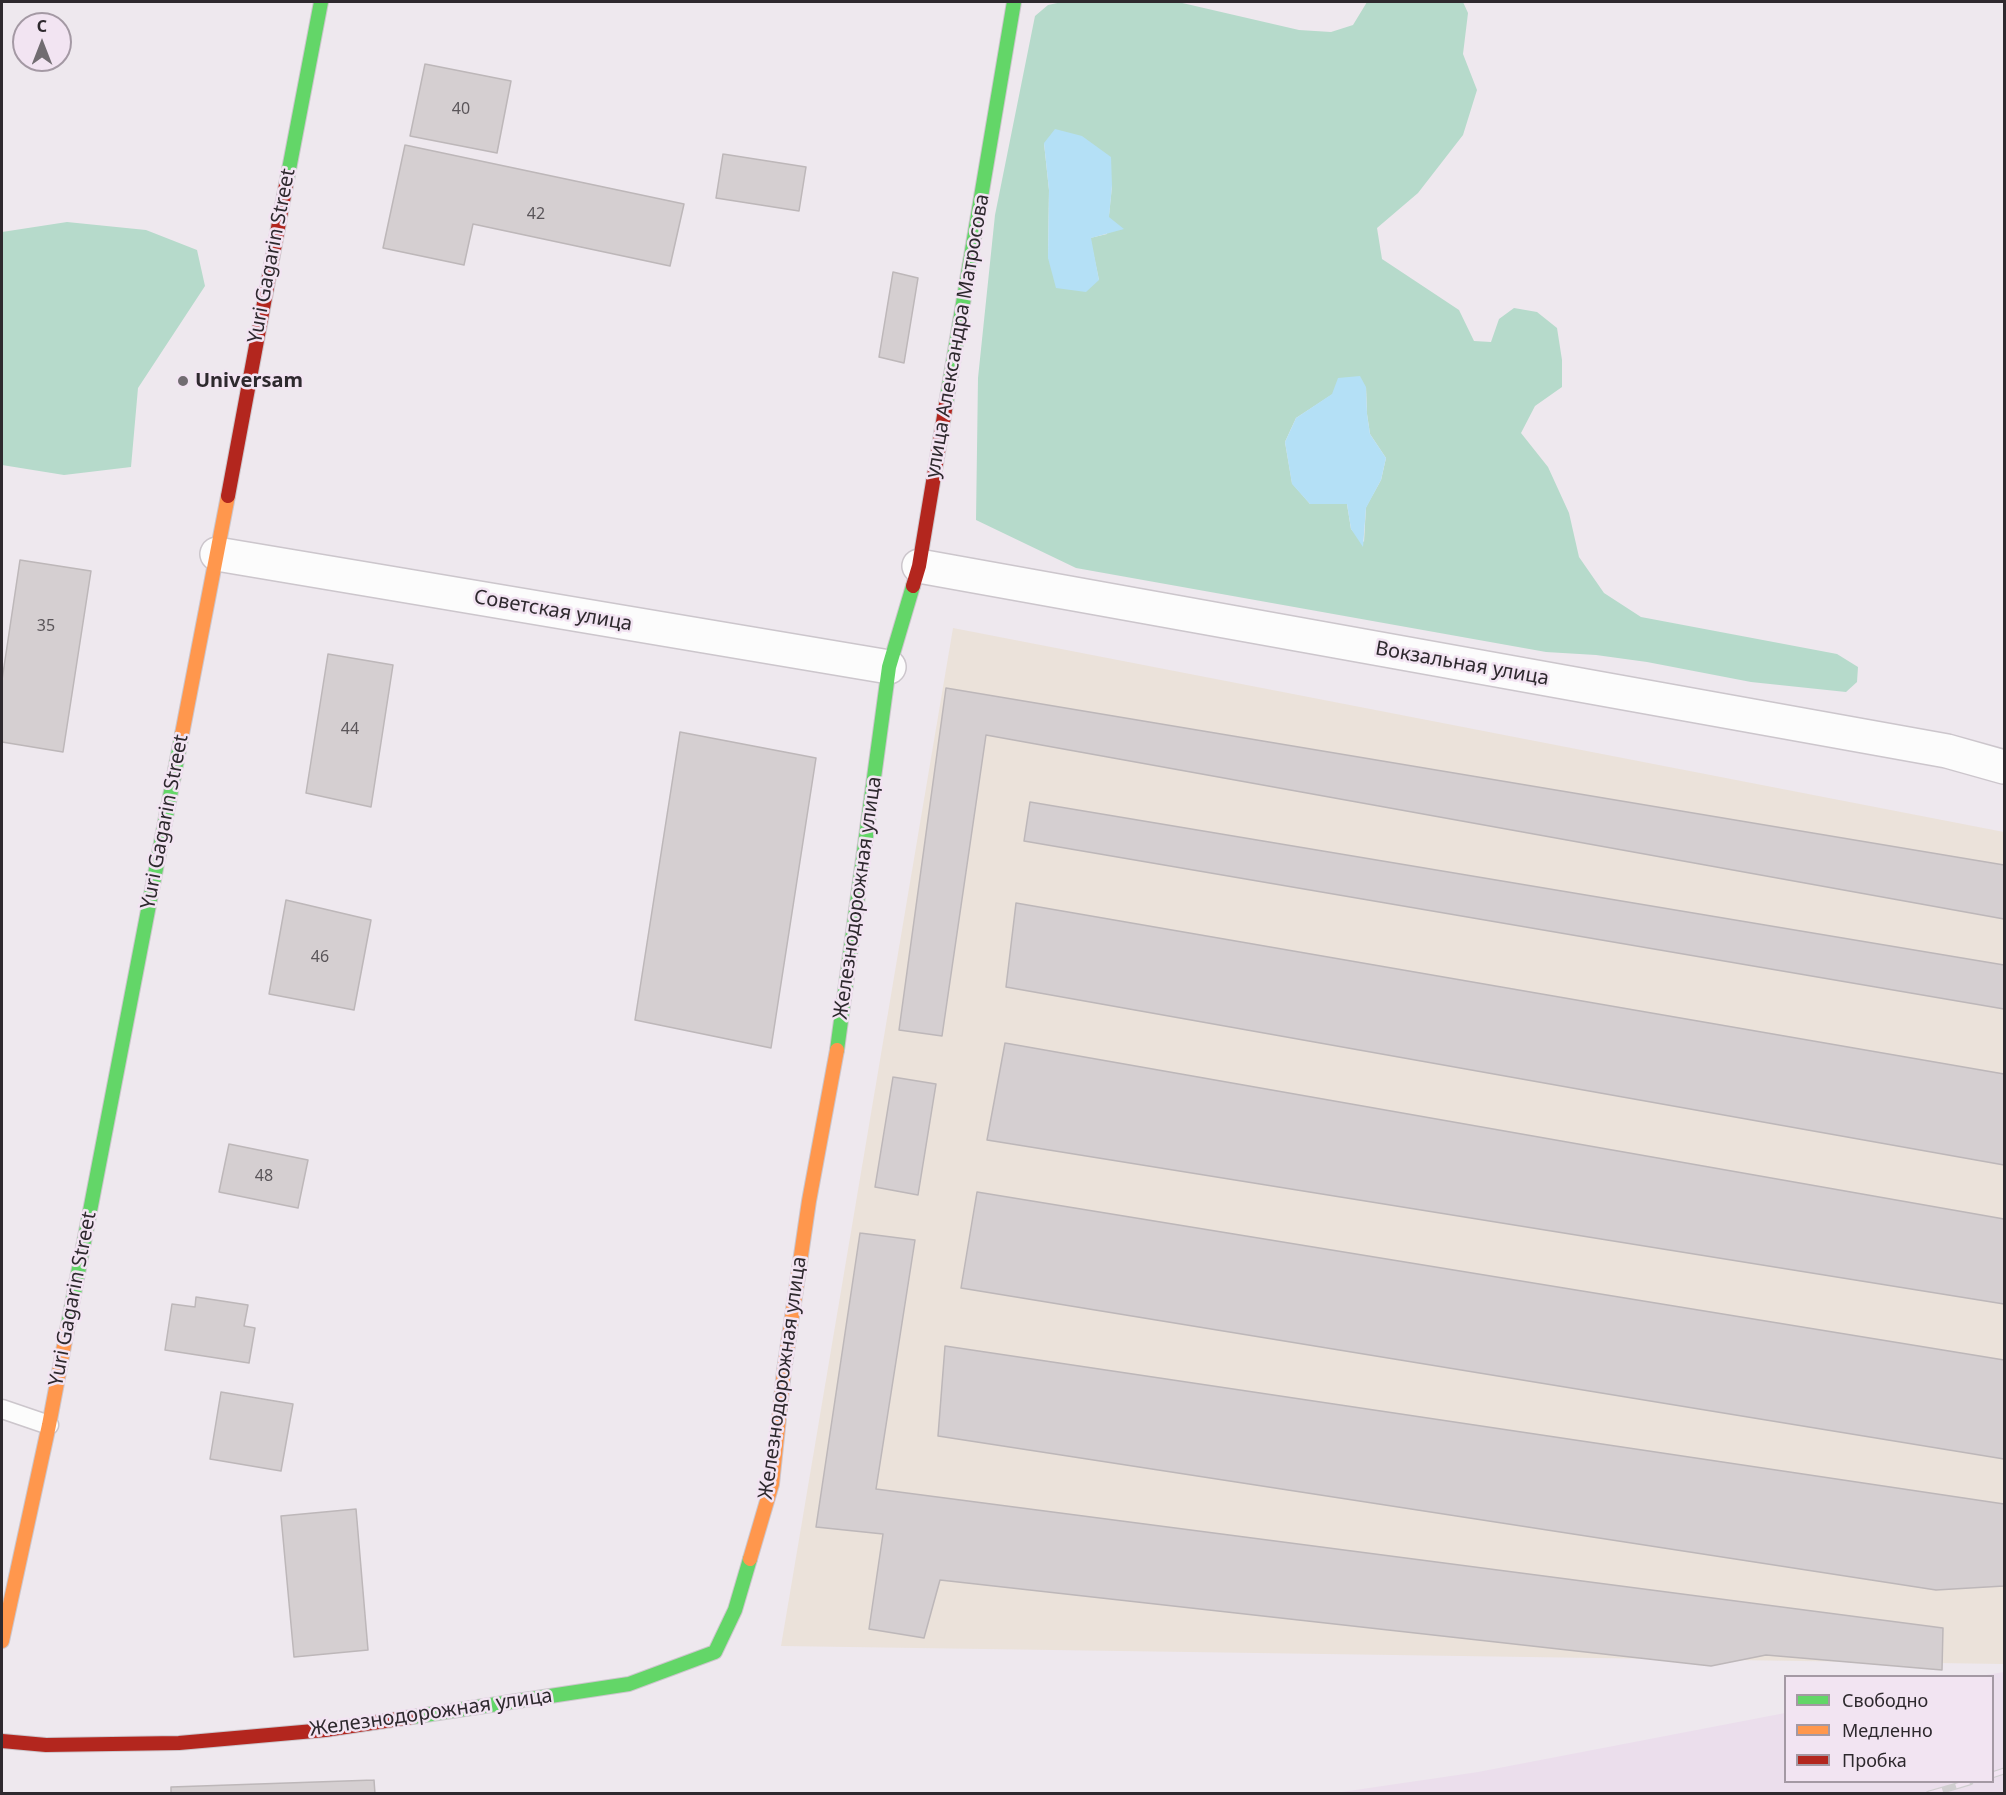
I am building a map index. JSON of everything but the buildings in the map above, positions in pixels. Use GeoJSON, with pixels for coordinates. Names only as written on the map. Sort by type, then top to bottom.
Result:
{"type":"FeatureCollection","features":[{"type":"Feature","properties":{"kind":"street","name":"Yuri Gagarin Street"},"geometry":{"type":"LineString","coordinates":[[2,1641],[49,1425],[321,2]]}},
{"type":"Feature","properties":{"kind":"street","name":"улица Александра Матросова"},"geometry":{"type":"LineString","coordinates":[[889,667],[919,566],[1014,2]]}},
{"type":"Feature","properties":{"kind":"street","name":"Советская улица"},"geometry":{"type":"LineString","coordinates":[[217,554],[889,667]]}},
{"type":"Feature","properties":{"kind":"street","name":"Вокзальная улица"},"geometry":{"type":"LineString","coordinates":[[919,566],[1947,750],[2004,766]]}},
{"type":"Feature","properties":{"kind":"street","name":"Железнодорожная улица"},"geometry":{"type":"LineString","coordinates":[[2,1741],[46,1745],[178,1743],[325,1730],[628,1684],[715,1652],[735,1610],[772,1484],[784,1371],[809,1201],[834,1074],[889,667]]}},
{"type":"Feature","properties":{"kind":"lane"},"geometry":{"type":"LineString","coordinates":[[2,1409],[49,1425]]}},
{"type":"Feature","properties":{"kind":"shaded area"},"geometry":{"type":"Polygon","coordinates":[[[953,628],[2004,832],[2004,1664],[781,1646],[953,628]]]}},
{"type":"Feature","properties":{"kind":"shaded area"},"geometry":{"type":"Polygon","coordinates":[[[2004,1672],[2004,1793],[1335,1793],[1478,1772],[1784,1713],[1784,1783],[1994,1783],[1994,1675],[1986,1675],[2004,1672]]]}},
{"type":"Feature","properties":{"kind":"green space"},"geometry":{"type":"Polygon","coordinates":[[[1062,2],[1178,2],[1299,30],[1331,32],[1353,25],[1367,2],[1463,2],[1468,13],[1463,54],[1477,90],[1463,135],[1418,193],[1377,228],[1382,259],[1459,310],[1474,341],[1491,342],[1499,319],[1514,308],[1537,312],[1557,328],[1562,360],[1562,387],[1535,406],[1521,433],[1548,467],[1569,513],[1579,557],[1604,593],[1641,617],[1837,654],[1858,667],[1857,682],[1846,692],[1751,682],[1647,662],[1596,655],[1546,652],[1076,568],[976,520],[978,378],[995,215],[1035,16],[1048,5],[1062,2]],[[1044,143],[1049,190],[1048,258],[1099,280],[1090,238],[1107,234],[1112,186],[1044,143]],[[1366,387],[1333,394],[1296,418],[1285,442],[1292,483],[1310,504],[1347,504],[1351,529],[1364,542],[1366,507],[1381,480],[1386,458],[1370,434],[1366,387]]]}},
{"type":"Feature","properties":{"kind":"green space"},"geometry":{"type":"Polygon","coordinates":[[[67,222],[146,230],[197,250],[205,286],[138,388],[131,467],[64,475],[2,465],[2,232],[67,222]]]}},
{"type":"Feature","properties":{"kind":"water"},"geometry":{"type":"Polygon","coordinates":[[[1055,129],[1082,136],[1111,157],[1112,186],[1109,217],[1124,229],[1091,238],[1099,280],[1086,292],[1056,288],[1048,258],[1049,190],[1044,143],[1055,129]]]}},
{"type":"Feature","properties":{"kind":"water"},"geometry":{"type":"Polygon","coordinates":[[[1360,376],[1366,387],[1370,434],[1386,458],[1381,480],[1366,508],[1363,547],[1351,529],[1347,504],[1310,504],[1292,484],[1285,442],[1296,418],[1332,394],[1338,378],[1360,376]]]}},
{"type":"Feature","properties":{"kind":"railway"},"geometry":{"type":"LineString","coordinates":[[1994,1774],[2004,1771]]}},
{"type":"Feature","properties":{"kind":"railway"},"geometry":{"type":"LineString","coordinates":[[1929,1794],[1967,1783]]}},
{"type":"Feature","properties":{"kind":"traffic: fast"},"geometry":{"type":"LineString","coordinates":[[286,185],[321,2]]}},
{"type":"Feature","properties":{"kind":"traffic: fast"},"geometry":{"type":"LineString","coordinates":[[946,404],[1014,2]]}},
{"type":"Feature","properties":{"kind":"traffic: fast"},"geometry":{"type":"LineString","coordinates":[[837,1050],[889,667],[913,586]]}},
{"type":"Feature","properties":{"kind":"traffic: fast"},"geometry":{"type":"LineString","coordinates":[[68,1325],[182,734]]}},
{"type":"Feature","properties":{"kind":"traffic: fast"},"geometry":{"type":"LineString","coordinates":[[412,1717],[629,1684],[715,1652],[735,1610],[750,1559]]}},
{"type":"Feature","properties":{"kind":"traffic: slow"},"geometry":{"type":"LineString","coordinates":[[182,734],[228,496]]}},
{"type":"Feature","properties":{"kind":"traffic: slow"},"geometry":{"type":"LineString","coordinates":[[750,1559],[772,1484],[784,1371],[809,1201],[837,1050]]}},
{"type":"Feature","properties":{"kind":"traffic: slow"},"geometry":{"type":"LineString","coordinates":[[2,1641],[49,1425],[68,1325]]}},
{"type":"Feature","properties":{"kind":"traffic: jam"},"geometry":{"type":"LineString","coordinates":[[228,496],[286,185]]}},
{"type":"Feature","properties":{"kind":"traffic: jam"},"geometry":{"type":"LineString","coordinates":[[913,586],[919,566],[946,404]]}},
{"type":"Feature","properties":{"kind":"traffic: jam"},"geometry":{"type":"LineString","coordinates":[[2,1741],[46,1745],[179,1743],[325,1730],[412,1717]]}},
{"type":"Feature","properties":{"kind":"place","name":"Universam"},"geometry":{"type":"Point","coordinates":[183,381]}}]}
